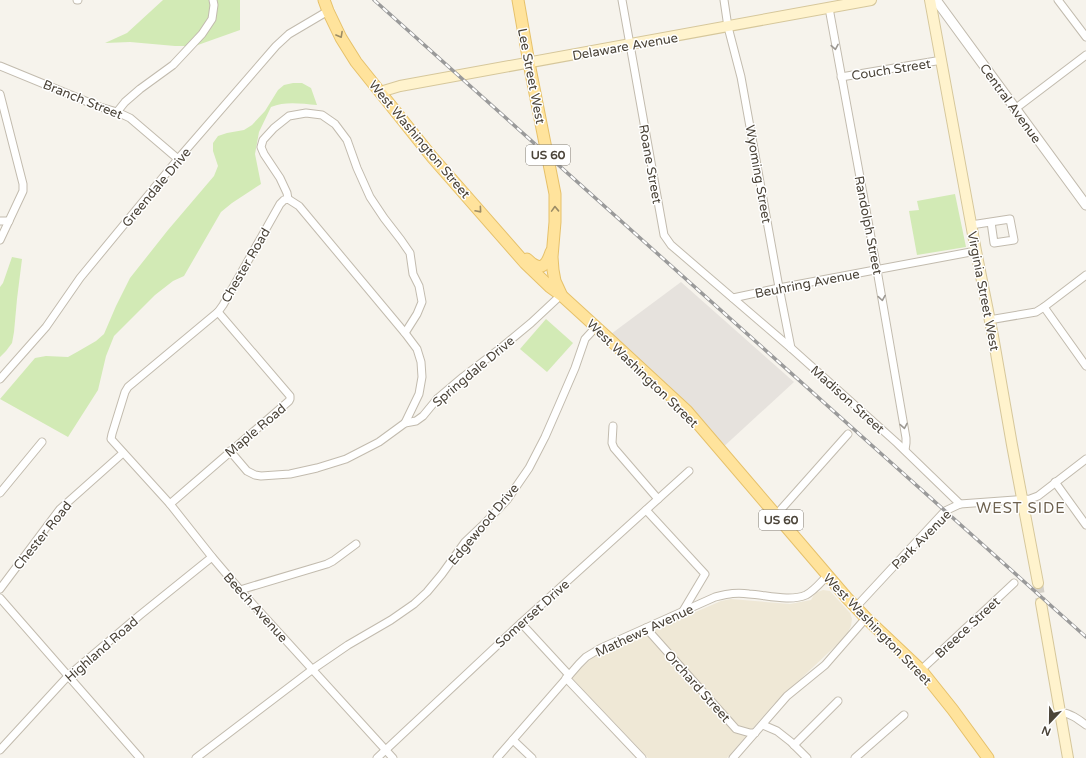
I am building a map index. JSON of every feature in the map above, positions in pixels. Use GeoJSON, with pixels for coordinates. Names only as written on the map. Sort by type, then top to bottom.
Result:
{"type":"FeatureCollection","features":[{"type":"Feature","properties":{"kind":"main road","name":"West Washington Street"},"geometry":{"type":"LineString","coordinates":[[324,0],[341,38],[356,62],[432,156],[525,263],[687,411],[855,608],[921,670],[987,758]]}},
{"type":"Feature","properties":{"kind":"main road","name":"Lee Street West"},"geometry":{"type":"LineString","coordinates":[[518,0],[555,194],[555,222],[552,257],[555,281],[561,295]]}},
{"type":"Feature","properties":{"kind":"main road","name":"Delaware Avenue"},"geometry":{"type":"LineString","coordinates":[[380,92],[400,86],[728,27],[828,4],[871,0]]}},
{"type":"Feature","properties":{"kind":"main road","name":"Virginia Street West"},"geometry":{"type":"LineString","coordinates":[[930,0],[1038,583]]}},
{"type":"Feature","properties":{"kind":"main road"},"geometry":{"type":"LineString","coordinates":[[506,240],[532,264],[537,266],[546,264],[553,247]]}},
{"type":"Feature","properties":{"kind":"main road"},"geometry":{"type":"LineString","coordinates":[[1041,603],[1068,758]]}},
{"type":"Feature","properties":{"kind":"street"},"geometry":{"type":"LineString","coordinates":[[117,112],[125,102],[140,89],[173,65],[202,34],[212,19],[214,5],[213,0]]}},
{"type":"Feature","properties":{"kind":"street","name":"Roane Street"},"geometry":{"type":"LineString","coordinates":[[622,0],[664,235],[671,245],[733,298]]}},
{"type":"Feature","properties":{"kind":"street","name":"Wyoming Street"},"geometry":{"type":"LineString","coordinates":[[724,0],[728,27],[741,76],[791,348]]}},
{"type":"Feature","properties":{"kind":"street","name":"Central Avenue"},"geometry":{"type":"LineString","coordinates":[[936,0],[1086,205]]}},
{"type":"Feature","properties":{"kind":"street"},"geometry":{"type":"LineString","coordinates":[[1058,0],[1086,37]]}},
{"type":"Feature","properties":{"kind":"street","name":"Randolph Street"},"geometry":{"type":"LineString","coordinates":[[828,4],[877,270],[906,438],[905,450]]}},
{"type":"Feature","properties":{"kind":"street","name":"Greendale Drive"},"geometry":{"type":"LineString","coordinates":[[0,379],[46,327],[80,278],[178,159],[276,46],[289,34],[328,11]]}},
{"type":"Feature","properties":{"kind":"street"},"geometry":{"type":"LineString","coordinates":[[1015,109],[1086,55]]}},
{"type":"Feature","properties":{"kind":"street","name":"Couch Street"},"geometry":{"type":"LineString","coordinates":[[841,77],[942,60]]}},
{"type":"Feature","properties":{"kind":"street","name":"Branch Street"},"geometry":{"type":"LineString","coordinates":[[0,66],[130,118],[178,159]]}},
{"type":"Feature","properties":{"kind":"street"},"geometry":{"type":"LineString","coordinates":[[0,94],[4,124],[24,191],[0,240]]}},
{"type":"Feature","properties":{"kind":"street"},"geometry":{"type":"LineString","coordinates":[[405,333],[417,314],[422,302],[419,286],[413,274],[410,253],[370,197],[357,168],[347,140],[335,124],[322,115],[306,113],[289,116],[274,128],[263,140],[261,147],[280,178],[288,199],[299,206],[417,349],[421,362],[422,377],[418,394],[405,423]]}},
{"type":"Feature","properties":{"kind":"street","name":"Chester Road"},"geometry":{"type":"LineString","coordinates":[[0,589],[60,509],[123,453],[111,439],[128,388],[218,312],[280,204],[284,200],[288,199]]}},
{"type":"Feature","properties":{"kind":"street"},"geometry":{"type":"LineString","coordinates":[[0,221],[9,221]]}},
{"type":"Feature","properties":{"kind":"street"},"geometry":{"type":"LineString","coordinates":[[971,225],[991,222]]}},
{"type":"Feature","properties":{"kind":"street","name":"Beuhring Avenue"},"geometry":{"type":"LineString","coordinates":[[733,298],[976,251]]}},
{"type":"Feature","properties":{"kind":"street"},"geometry":{"type":"LineString","coordinates":[[989,320],[1036,312],[1044,308],[1086,275]]}},
{"type":"Feature","properties":{"kind":"street","name":"Springdale Drive"},"geometry":{"type":"LineString","coordinates":[[230,451],[247,471],[254,475],[261,476],[290,474],[317,468],[346,458],[379,442],[405,423],[423,416],[437,399],[525,328],[561,295]]}},
{"type":"Feature","properties":{"kind":"street","name":"Madison Street"},"geometry":{"type":"LineString","coordinates":[[733,298],[905,450],[960,504]]}},
{"type":"Feature","properties":{"kind":"street"},"geometry":{"type":"LineString","coordinates":[[1044,308],[1086,366]]}},
{"type":"Feature","properties":{"kind":"street","name":"Maple Road"},"geometry":{"type":"LineString","coordinates":[[170,504],[290,399],[290,396],[218,312]]}},
{"type":"Feature","properties":{"kind":"street","name":"Edgewood Drive"},"geometry":{"type":"LineString","coordinates":[[196,758],[313,669],[348,645],[391,620],[414,604],[427,592],[465,542],[506,500],[529,468],[559,405],[575,368],[585,339],[596,327]]}},
{"type":"Feature","properties":{"kind":"street"},"geometry":{"type":"LineString","coordinates":[[612,426],[612,443],[614,448],[658,499]]}},
{"type":"Feature","properties":{"kind":"street"},"geometry":{"type":"LineString","coordinates":[[776,515],[848,434]]}},
{"type":"Feature","properties":{"kind":"street"},"geometry":{"type":"LineString","coordinates":[[0,493],[42,442]]}},
{"type":"Feature","properties":{"kind":"street","name":"Beech Avenue"},"geometry":{"type":"LineString","coordinates":[[123,453],[170,504],[240,590],[393,758]]}},
{"type":"Feature","properties":{"kind":"street","name":"Park Avenue"},"geometry":{"type":"LineString","coordinates":[[855,608],[945,512],[960,504],[1022,499],[1038,496],[1086,459]]}},
{"type":"Feature","properties":{"kind":"street","name":"Somerset Drive"},"geometry":{"type":"LineString","coordinates":[[377,758],[521,623],[689,471]]}},
{"type":"Feature","properties":{"kind":"street"},"geometry":{"type":"LineString","coordinates":[[1055,482],[1086,525]]}},
{"type":"Feature","properties":{"kind":"street"},"geometry":{"type":"LineString","coordinates":[[646,510],[705,574],[683,611]]}},
{"type":"Feature","properties":{"kind":"street"},"geometry":{"type":"LineString","coordinates":[[240,590],[327,564],[334,561],[356,544]]}},
{"type":"Feature","properties":{"kind":"street","name":"Highland Road"},"geometry":{"type":"LineString","coordinates":[[0,750],[68,676],[212,557]]}},
{"type":"Feature","properties":{"kind":"street","name":"Mathews Avenue"},"geometry":{"type":"LineString","coordinates":[[497,758],[568,676],[586,657],[601,648],[715,597],[731,593],[783,598],[806,595],[827,576]]}},
{"type":"Feature","properties":{"kind":"street","name":"Breece Street"},"geometry":{"type":"LineString","coordinates":[[921,670],[1014,583]]}},
{"type":"Feature","properties":{"kind":"street"},"geometry":{"type":"LineString","coordinates":[[0,598],[140,758]]}},
{"type":"Feature","properties":{"kind":"street"},"geometry":{"type":"LineString","coordinates":[[733,758],[787,696],[825,665],[866,618]]}},
{"type":"Feature","properties":{"kind":"street"},"geometry":{"type":"LineString","coordinates":[[521,623],[642,758]]}},
{"type":"Feature","properties":{"kind":"street","name":"Orchard Street"},"geometry":{"type":"LineString","coordinates":[[646,628],[736,729],[755,733]]}},
{"type":"Feature","properties":{"kind":"street"},"geometry":{"type":"LineString","coordinates":[[794,745],[838,701]]}},
{"type":"Feature","properties":{"kind":"street"},"geometry":{"type":"LineString","coordinates":[[1060,712],[1072,715],[1086,725]]}},
{"type":"Feature","properties":{"kind":"street"},"geometry":{"type":"LineString","coordinates":[[855,758],[904,715]]}},
{"type":"Feature","properties":{"kind":"street"},"geometry":{"type":"LineString","coordinates":[[763,725],[777,731],[807,758]]}},
{"type":"Feature","properties":{"kind":"street"},"geometry":{"type":"LineString","coordinates":[[513,740],[532,758]]}},
{"type":"Feature","properties":{"kind":"shaded area"},"geometry":{"type":"Polygon","coordinates":[[[681,282],[794,382],[720,450],[607,337],[681,282]]]}},
{"type":"Feature","properties":{"kind":"shaded area"},"geometry":{"type":"Polygon","coordinates":[[[823,590],[830,591],[850,613],[852,619],[851,626],[846,636],[773,705],[727,758],[648,758],[571,677],[592,658],[721,601],[731,599],[790,604],[811,600],[815,593],[823,590]]]}},
{"type":"Feature","properties":{"kind":"green space"},"geometry":{"type":"Polygon","coordinates":[[[163,0],[240,0],[240,30],[195,46],[175,46],[130,42],[105,43],[127,33],[163,0]]]}},
{"type":"Feature","properties":{"kind":"green space"},"geometry":{"type":"Polygon","coordinates":[[[302,83],[311,88],[317,105],[288,103],[271,107],[259,132],[255,154],[261,184],[221,212],[184,276],[173,281],[155,295],[114,336],[106,356],[98,390],[68,437],[0,399],[35,358],[46,356],[68,357],[96,341],[104,334],[130,278],[214,176],[218,166],[213,151],[213,143],[218,136],[244,130],[252,125],[265,111],[278,90],[284,85],[302,83]]]}},
{"type":"Feature","properties":{"kind":"green space"},"geometry":{"type":"Polygon","coordinates":[[[955,194],[966,247],[917,255],[909,211],[919,210],[917,201],[955,194]]]}},
{"type":"Feature","properties":{"kind":"green space"},"geometry":{"type":"Polygon","coordinates":[[[12,257],[22,259],[14,332],[12,343],[0,357],[0,287],[3,283],[12,257]]]}},
{"type":"Feature","properties":{"kind":"green space"},"geometry":{"type":"Polygon","coordinates":[[[546,319],[573,343],[547,372],[520,349],[546,319]]]}},
{"type":"Feature","properties":{"kind":"tunnel"},"geometry":{"type":"LineString","coordinates":[[1038,583],[1041,603]]}},
{"type":"Feature","properties":{"kind":"railway"},"geometry":{"type":"LineString","coordinates":[[374,0],[1086,637]]}},
{"type":"Feature","properties":{"kind":"district","name":"WEST SIDE"},"geometry":{"type":"Point","coordinates":[1021,508]}}]}
